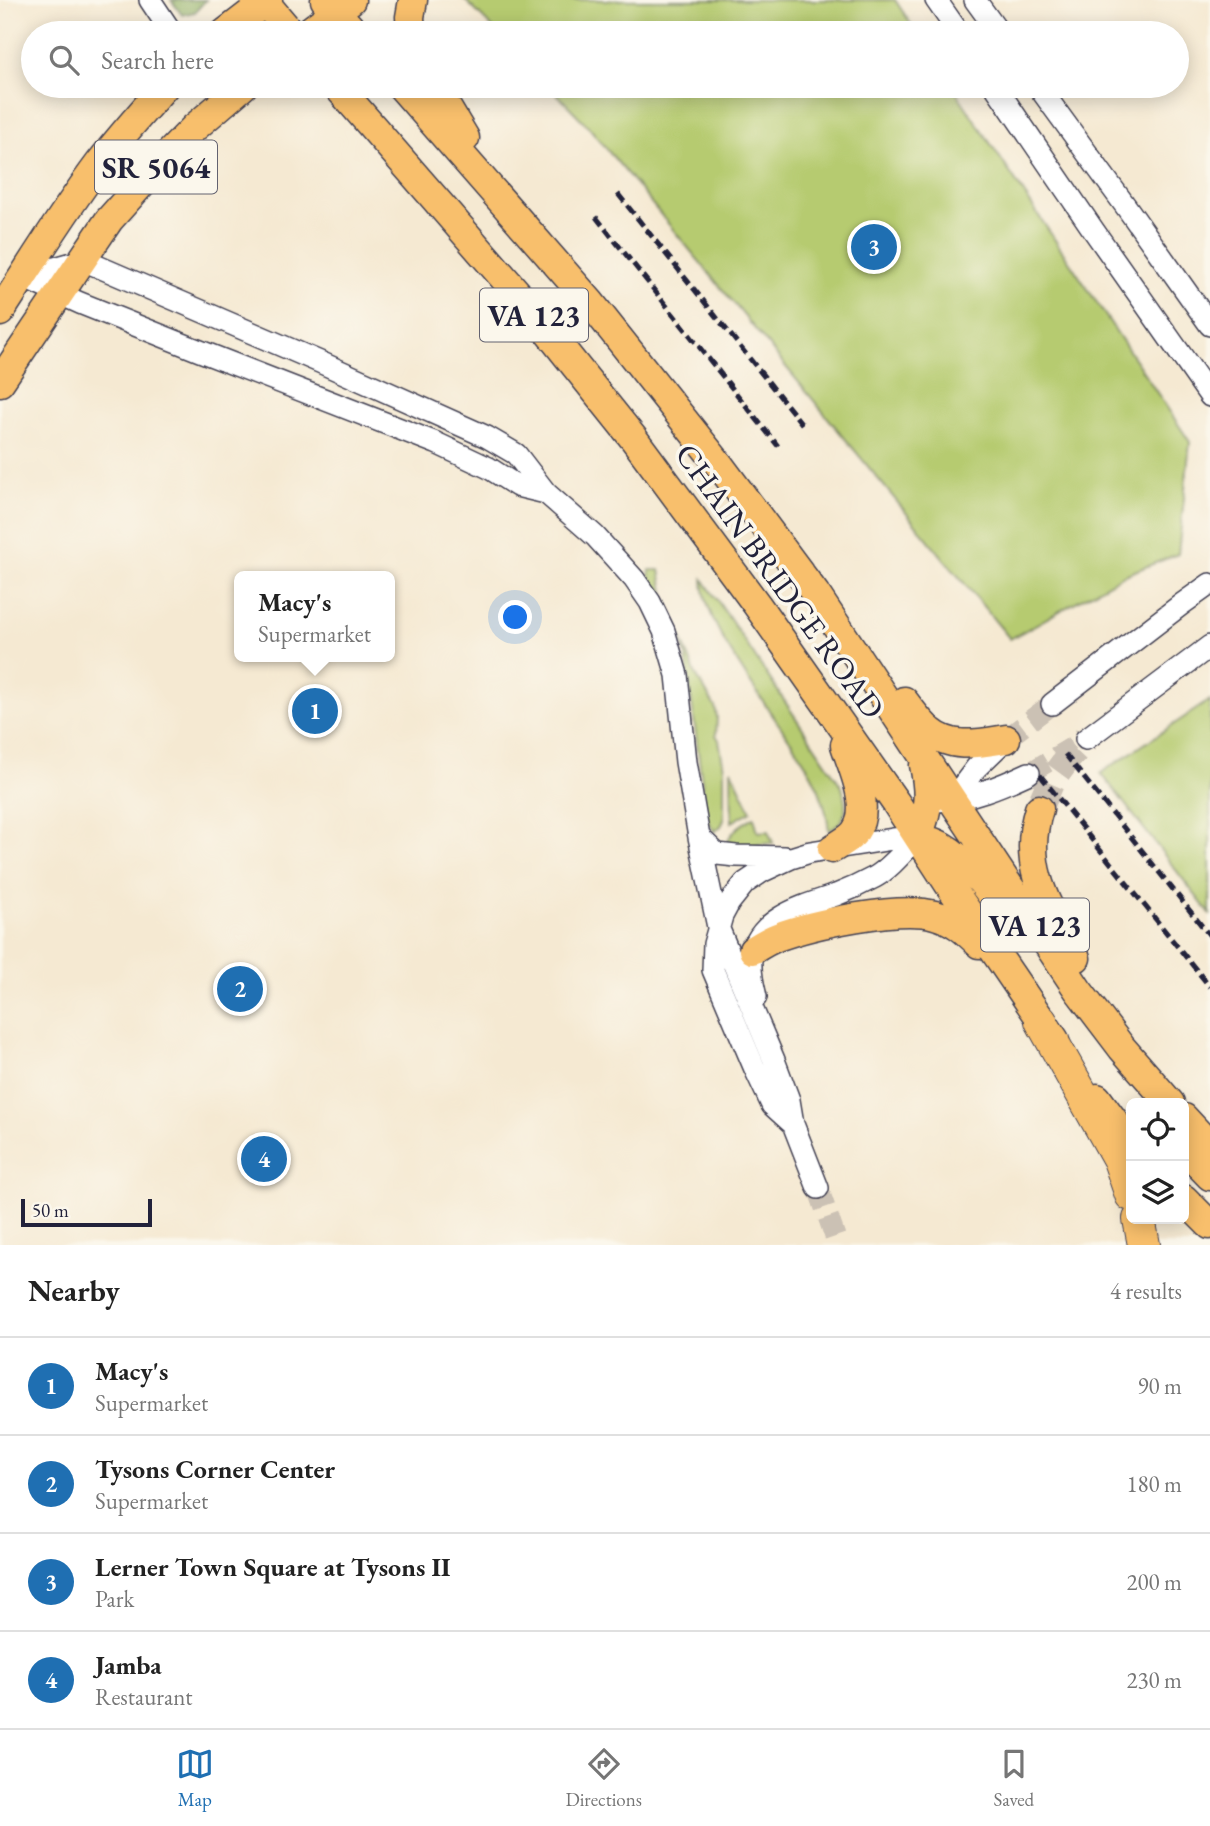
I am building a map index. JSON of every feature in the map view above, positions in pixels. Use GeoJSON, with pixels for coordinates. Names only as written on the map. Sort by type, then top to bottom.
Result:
{"type":"FeatureCollection","features":[{"type":"Feature","properties":{"kind":"highway"},"geometry":{"type":"LineString","coordinates":[[1041,1021],[1119,1160],[1126,1180]]}},
{"type":"Feature","properties":{"kind":"highway"},"geometry":{"type":"LineString","coordinates":[[1140,1224],[1144,1245]]}},
{"type":"Feature","properties":{"kind":"main road"},"geometry":{"type":"LineString","coordinates":[[411,21],[412,0]]}},
{"type":"Feature","properties":{"kind":"main road"},"geometry":{"type":"LineString","coordinates":[[240,21],[265,1],[281,21]]}},
{"type":"Feature","properties":{"kind":"main road"},"geometry":{"type":"LineString","coordinates":[[319,21],[337,4],[348,21]]}},
{"type":"Feature","properties":{"kind":"main road","name":"SR 5064"},"geometry":{"type":"LineString","coordinates":[[0,313],[99,164],[154,98]]}},
{"type":"Feature","properties":{"kind":"main road","name":"SR 5064"},"geometry":{"type":"LineString","coordinates":[[0,382],[109,220],[194,128],[229,98]]}},
{"type":"Feature","properties":{"kind":"main road","name":"CHAIN BRIDGE ROAD"},"geometry":{"type":"LineString","coordinates":[[347,98],[517,293],[634,439],[757,605],[896,803],[1041,1021],[1126,1137]]}},
{"type":"Feature","properties":{"kind":"main road","name":"CHAIN BRIDGE ROAD"},"geometry":{"type":"LineString","coordinates":[[412,98],[590,302],[722,467],[815,593],[923,757],[940,801],[1122,1048],[1166,1098]]}},
{"type":"Feature","properties":{"kind":"main road"},"geometry":{"type":"LineString","coordinates":[[441,98],[509,209]]}},
{"type":"Feature","properties":{"kind":"main road"},"geometry":{"type":"LineString","coordinates":[[815,593],[887,684],[931,733],[953,743],[976,744],[1006,739]]}},
{"type":"Feature","properties":{"kind":"main road"},"geometry":{"type":"LineString","coordinates":[[832,849],[855,832],[861,815],[861,791],[837,719]]}},
{"type":"Feature","properties":{"kind":"main road"},"geometry":{"type":"LineString","coordinates":[[940,801],[918,837],[945,848],[970,870],[990,893],[1088,1033],[1140,1098]]}},
{"type":"Feature","properties":{"kind":"main road"},"geometry":{"type":"LineString","coordinates":[[940,801],[945,832],[945,866],[952,889]]}},
{"type":"Feature","properties":{"kind":"main road"},"geometry":{"type":"LineString","coordinates":[[1039,809],[1034,824],[1032,850],[1041,892],[1122,1048]]}},
{"type":"Feature","properties":{"kind":"main road"},"geometry":{"type":"LineString","coordinates":[[753,950],[775,937],[841,920],[900,912],[933,914],[957,923],[1015,982]]}},
{"type":"Feature","properties":{"kind":"main road"},"geometry":{"type":"LineString","coordinates":[[1189,1123],[1210,1146]]}},
{"type":"Feature","properties":{"kind":"main road"},"geometry":{"type":"LineString","coordinates":[[1189,1154],[1210,1176]]}},
{"type":"Feature","properties":{"kind":"main road"},"geometry":{"type":"LineString","coordinates":[[1189,1204],[1210,1225]]}},
{"type":"Feature","properties":{"kind":"street"},"geometry":{"type":"LineString","coordinates":[[150,0],[164,21]]}},
{"type":"Feature","properties":{"kind":"street"},"geometry":{"type":"LineString","coordinates":[[936,0],[951,21]]}},
{"type":"Feature","properties":{"kind":"street"},"geometry":{"type":"LineString","coordinates":[[975,0],[990,21]]}},
{"type":"Feature","properties":{"kind":"street"},"geometry":{"type":"LineString","coordinates":[[1003,98],[1210,396]]}},
{"type":"Feature","properties":{"kind":"street"},"geometry":{"type":"LineString","coordinates":[[1047,98],[1210,325]]}},
{"type":"Feature","properties":{"kind":"street"},"geometry":{"type":"LineString","coordinates":[[22,277],[83,260],[487,437],[516,454],[546,493],[595,536],[634,579],[650,602],[664,631],[677,675],[686,762],[718,927],[774,1060],[789,1100],[793,1124],[818,1188]]}},
{"type":"Feature","properties":{"kind":"street"},"geometry":{"type":"LineString","coordinates":[[22,277],[224,361],[436,443],[489,468],[517,486],[546,493]]}},
{"type":"Feature","properties":{"kind":"street"},"geometry":{"type":"LineString","coordinates":[[1052,704],[1210,584]]}},
{"type":"Feature","properties":{"kind":"street"},"geometry":{"type":"LineString","coordinates":[[1086,739],[1210,646]]}},
{"type":"Feature","properties":{"kind":"street"},"geometry":{"type":"LineString","coordinates":[[940,801],[1006,739]]}},
{"type":"Feature","properties":{"kind":"street"},"geometry":{"type":"LineString","coordinates":[[896,803],[940,801],[1003,786],[1029,773]]}},
{"type":"Feature","properties":{"kind":"street"},"geometry":{"type":"LineString","coordinates":[[699,837],[717,854],[791,858]]}},
{"type":"Feature","properties":{"kind":"street"},"geometry":{"type":"LineString","coordinates":[[793,1124],[772,1105],[713,970],[718,927],[729,903],[746,883],[763,871],[791,858],[810,852],[918,837]]}},
{"type":"Feature","properties":{"kind":"street"},"geometry":{"type":"LineString","coordinates":[[774,1060],[753,984],[751,961],[760,934],[775,920],[801,906],[839,894],[878,876],[918,837]]}},
{"type":"Feature","properties":{"kind":"green space"},"geometry":{"type":"Polygon","coordinates":[[[171,0],[206,0],[195,12],[182,15],[171,0]]]}},
{"type":"Feature","properties":{"kind":"green space"},"geometry":{"type":"Polygon","coordinates":[[[465,0],[895,0],[909,21],[486,21],[465,0]]]}},
{"type":"Feature","properties":{"kind":"green space"},"geometry":{"type":"Polygon","coordinates":[[[561,98],[960,98],[1190,442],[1178,554],[1122,576],[1010,639],[587,125],[561,98]]]}},
{"type":"Feature","properties":{"kind":"green space"},"geometry":{"type":"Polygon","coordinates":[[[650,570],[660,570],[665,597],[696,675],[715,707],[716,735],[724,769],[724,820],[714,832],[703,800],[686,657],[671,614],[649,575],[650,570]]]}},
{"type":"Feature","properties":{"kind":"green space"},"geometry":{"type":"Polygon","coordinates":[[[703,579],[842,787],[845,812],[836,827],[829,831],[827,814],[809,770],[722,637],[707,604],[703,579]]]}},
{"type":"Feature","properties":{"kind":"green space"},"geometry":{"type":"Polygon","coordinates":[[[1210,700],[1210,914],[1101,773],[1210,700]]]}},
{"type":"Feature","properties":{"kind":"green space"},"geometry":{"type":"Polygon","coordinates":[[[731,769],[751,811],[732,822],[731,769]]]}},
{"type":"Feature","properties":{"kind":"green space"},"geometry":{"type":"Polygon","coordinates":[[[754,817],[758,832],[768,831],[773,843],[733,847],[727,844],[734,831],[754,817]]]}},
{"type":"Feature","properties":{"kind":"tunnel"},"geometry":{"type":"LineString","coordinates":[[1006,739],[1052,704]]}},
{"type":"Feature","properties":{"kind":"tunnel"},"geometry":{"type":"LineString","coordinates":[[1029,773],[1086,739]]}},
{"type":"Feature","properties":{"kind":"tunnel"},"geometry":{"type":"LineString","coordinates":[[1039,809],[1051,781],[1086,739]]}},
{"type":"Feature","properties":{"kind":"tunnel"},"geometry":{"type":"LineString","coordinates":[[818,1188],[838,1245]]}},
{"type":"Feature","properties":{"kind":"railway"},"geometry":{"type":"LineString","coordinates":[[618,194],[802,424]]}},
{"type":"Feature","properties":{"kind":"railway"},"geometry":{"type":"LineString","coordinates":[[596,217],[778,446]]}},
{"type":"Feature","properties":{"kind":"railway"},"geometry":{"type":"LineString","coordinates":[[1065,754],[1210,936]]}},
{"type":"Feature","properties":{"kind":"railway"},"geometry":{"type":"LineString","coordinates":[[1040,775],[1210,987]]}},
{"type":"Feature","properties":{"kind":"place","name":"Lerner Town Square at Tysons II"},"geometry":{"type":"Point","coordinates":[874,247]}},
{"type":"Feature","properties":{"kind":"place","name":"Macy's"},"geometry":{"type":"Point","coordinates":[315,711]}},
{"type":"Feature","properties":{"kind":"place","name":"Tysons Corner Center"},"geometry":{"type":"Point","coordinates":[240,989]}},
{"type":"Feature","properties":{"kind":"place","name":"Jamba"},"geometry":{"type":"Point","coordinates":[264,1159]}}]}
